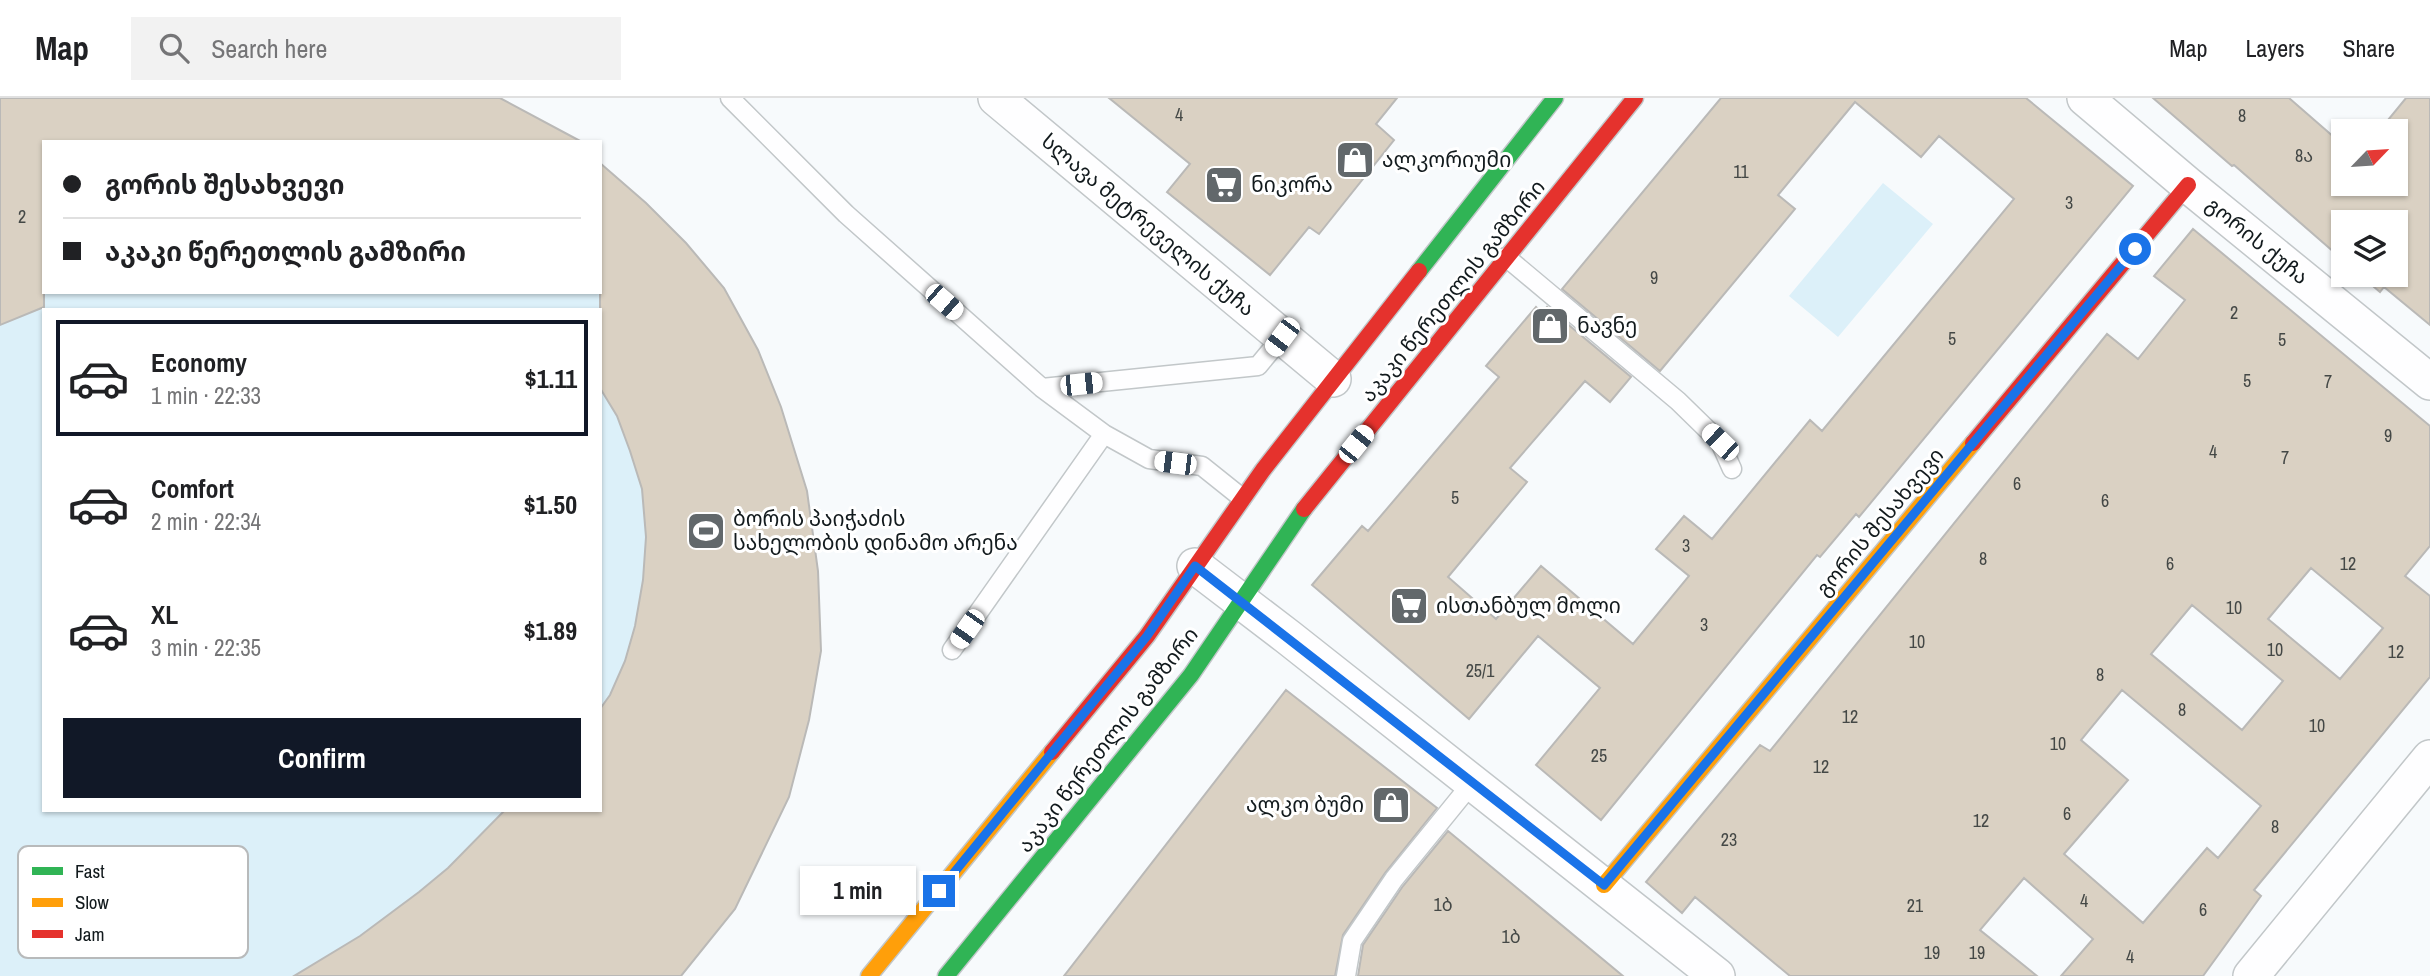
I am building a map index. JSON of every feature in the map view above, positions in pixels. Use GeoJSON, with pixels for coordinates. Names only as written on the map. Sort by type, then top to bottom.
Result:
{"type":"FeatureCollection","features":[{"type":"Feature","properties":{"kind":"main road","name":"აკაკი წერეთლის გამზირი"},"geometry":{"type":"LineString","coordinates":[[869,976],[1147,636],[1242,498],[1555,98]]}},
{"type":"Feature","properties":{"kind":"main road","name":"აკაკი წერეთლის გამზირი"},"geometry":{"type":"LineString","coordinates":[[946,976],[1191,675],[1306,506],[1635,98]]}},
{"type":"Feature","properties":{"kind":"main road","name":"გორის შესახვევი"},"geometry":{"type":"LineString","coordinates":[[1604,885],[2188,185]]}},
{"type":"Feature","properties":{"kind":"street","name":"სლავა მეტრეველის ქუჩა"},"geometry":{"type":"LineString","coordinates":[[996,98],[1333,379]]}},
{"type":"Feature","properties":{"kind":"street","name":"გორის ქუჩა"},"geometry":{"type":"LineString","coordinates":[[2085,98],[2430,382]]}},
{"type":"Feature","properties":{"kind":"street"},"geometry":{"type":"LineString","coordinates":[[1195,566],[1717,976]]}},
{"type":"Feature","properties":{"kind":"street"},"geometry":{"type":"LineString","coordinates":[[2252,976],[2430,758]]}},
{"type":"Feature","properties":{"kind":"lane"},"geometry":{"type":"LineString","coordinates":[[730,98],[846,215],[1042,388],[1104,434],[1149,459],[1202,466],[1242,498]]}},
{"type":"Feature","properties":{"kind":"lane"},"geometry":{"type":"LineString","coordinates":[[1506,257],[1678,401],[1720,442],[1732,470]]}},
{"type":"Feature","properties":{"kind":"lane"},"geometry":{"type":"LineString","coordinates":[[1042,388],[1258,366],[1282,337]]}},
{"type":"Feature","properties":{"kind":"lane"},"geometry":{"type":"LineString","coordinates":[[952,650],[1104,434]]}},
{"type":"Feature","properties":{"kind":"lane"},"geometry":{"type":"LineString","coordinates":[[1346,976],[1352,941],[1394,879],[1472,783]]}},
{"type":"Feature","properties":{"kind":"shaded area","name":"ბორის პაიჭაძის სახელობის დინამო არენა"},"geometry":{"type":"Polygon","coordinates":[[[0,98],[500,98],[574,140],[42,140],[42,294],[602,294],[602,165],[686,243],[724,288],[758,350],[781,407],[807,491],[818,571],[821,651],[809,720],[789,797],[735,909],[681,976],[0,976],[0,98]]]}},
{"type":"Feature","properties":{"kind":"shaded area"},"geometry":{"type":"Polygon","coordinates":[[[1883,183],[1933,224],[1838,337],[1789,296],[1883,183]]]}},
{"type":"Feature","properties":{"kind":"building"},"geometry":{"type":"Polygon","coordinates":[[[0,98],[500,98],[578,140],[42,140],[44,307],[0,325],[0,98]]]}},
{"type":"Feature","properties":{"kind":"building"},"geometry":{"type":"Polygon","coordinates":[[[1109,98],[1397,98],[1376,124],[1394,140],[1319,234],[1309,227],[1270,275],[1167,192],[1190,164],[1109,98]]]}},
{"type":"Feature","properties":{"kind":"building"},"geometry":{"type":"Polygon","coordinates":[[[1721,98],[2026,98],[2133,186],[1859,517],[1856,514],[1820,557],[1817,555],[1601,820],[1536,765],[1600,688],[1538,636],[1469,719],[1312,585],[1362,526],[1368,531],[1499,377],[1486,366],[1536,307],[1542,313],[1547,307],[1631,377],[1610,402],[1585,381],[1510,468],[1527,482],[1448,577],[1496,619],[1541,566],[1633,644],[1689,576],[1656,549],[1684,516],[1712,539],[1810,420],[1822,431],[2014,199],[1939,136],[1921,157],[1855,102],[1778,195],[1795,209],[1660,371],[1562,289],[1721,98]]]}},
{"type":"Feature","properties":{"kind":"building"},"geometry":{"type":"Polygon","coordinates":[[[2153,98],[2289,98],[2331,135],[2331,196],[2408,196],[2408,119],[2389,119],[2406,98],[2430,98],[2430,325],[2384,287],[2408,287],[2408,210],[2331,210],[2331,250],[2153,98]]]}},
{"type":"Feature","properties":{"kind":"building"},"geometry":{"type":"Polygon","coordinates":[[[602,165],[686,243],[724,288],[758,350],[781,407],[807,491],[818,571],[821,651],[809,720],[789,797],[735,909],[681,976],[294,976],[360,936],[419,892],[448,868],[503,812],[602,812],[602,706],[625,661],[635,626],[643,580],[646,537],[642,489],[617,416],[602,391],[602,165]]]}},
{"type":"Feature","properties":{"kind":"building"},"geometry":{"type":"Polygon","coordinates":[[[2193,229],[2430,426],[2430,546],[2405,576],[2430,596],[2430,677],[2254,890],[2261,896],[2203,976],[2061,976],[2093,939],[2024,878],[1980,930],[2037,976],[1790,976],[1695,897],[1682,913],[1646,882],[1760,745],[1770,751],[2107,334],[2138,359],[2185,300],[2154,276],[2193,229]],[[2311,568],[2268,619],[2340,679],[2383,628],[2311,568]],[[2192,605],[2151,654],[2242,730],[2283,681],[2192,605]],[[2122,690],[2081,740],[2128,780],[2064,854],[2143,923],[2207,848],[2218,858],[2261,806],[2122,690]]]}},
{"type":"Feature","properties":{"kind":"building"},"geometry":{"type":"Polygon","coordinates":[[[1286,690],[1437,808],[1385,873],[1343,935],[1335,976],[1064,976],[1286,690]]]}},
{"type":"Feature","properties":{"kind":"building"},"geometry":{"type":"Polygon","coordinates":[[[1448,831],[1623,976],[1358,976],[1363,945],[1403,886],[1448,831]]]}},
{"type":"Feature","properties":{"kind":"traffic: fast"},"geometry":{"type":"LineString","coordinates":[[1419,271],[1555,98]]}},
{"type":"Feature","properties":{"kind":"traffic: fast"},"geometry":{"type":"LineString","coordinates":[[946,976],[1191,675],[1304,509]]}},
{"type":"Feature","properties":{"kind":"traffic: slow"},"geometry":{"type":"LineString","coordinates":[[1604,885],[1973,443]]}},
{"type":"Feature","properties":{"kind":"traffic: slow"},"geometry":{"type":"LineString","coordinates":[[869,976],[1052,752]]}},
{"type":"Feature","properties":{"kind":"traffic: jam"},"geometry":{"type":"LineString","coordinates":[[1304,509],[1635,98]]}},
{"type":"Feature","properties":{"kind":"traffic: jam"},"geometry":{"type":"LineString","coordinates":[[1973,443],[2188,185]]}},
{"type":"Feature","properties":{"kind":"traffic: jam"},"geometry":{"type":"LineString","coordinates":[[1052,752],[1147,636],[1263,470],[1419,271]]}},
{"type":"Feature","properties":{"kind":"place","name":"ალკორიუმი"},"geometry":{"type":"Point","coordinates":[1355,160]}},
{"type":"Feature","properties":{"kind":"place","name":"ნიკორა"},"geometry":{"type":"Point","coordinates":[1224,185]}},
{"type":"Feature","properties":{"kind":"place","name":"ნავნე"},"geometry":{"type":"Point","coordinates":[1550,326]}},
{"type":"Feature","properties":{"kind":"place","name":"ბორის პაიჭაძის სახელობის დინამო არენა"},"geometry":{"type":"Point","coordinates":[706,531]}},
{"type":"Feature","properties":{"kind":"place","name":"ისთანბულ მოლი"},"geometry":{"type":"Point","coordinates":[1409,606]}},
{"type":"Feature","properties":{"kind":"place","name":"ალკო ბუმი"},"geometry":{"type":"Point","coordinates":[1391,805]}},
{"type":"Feature","properties":{"kind":"route"},"geometry":{"type":"LineString","coordinates":[[939,891],[1147,636],[1195,566],[1604,885],[2135,249]]}}]}
